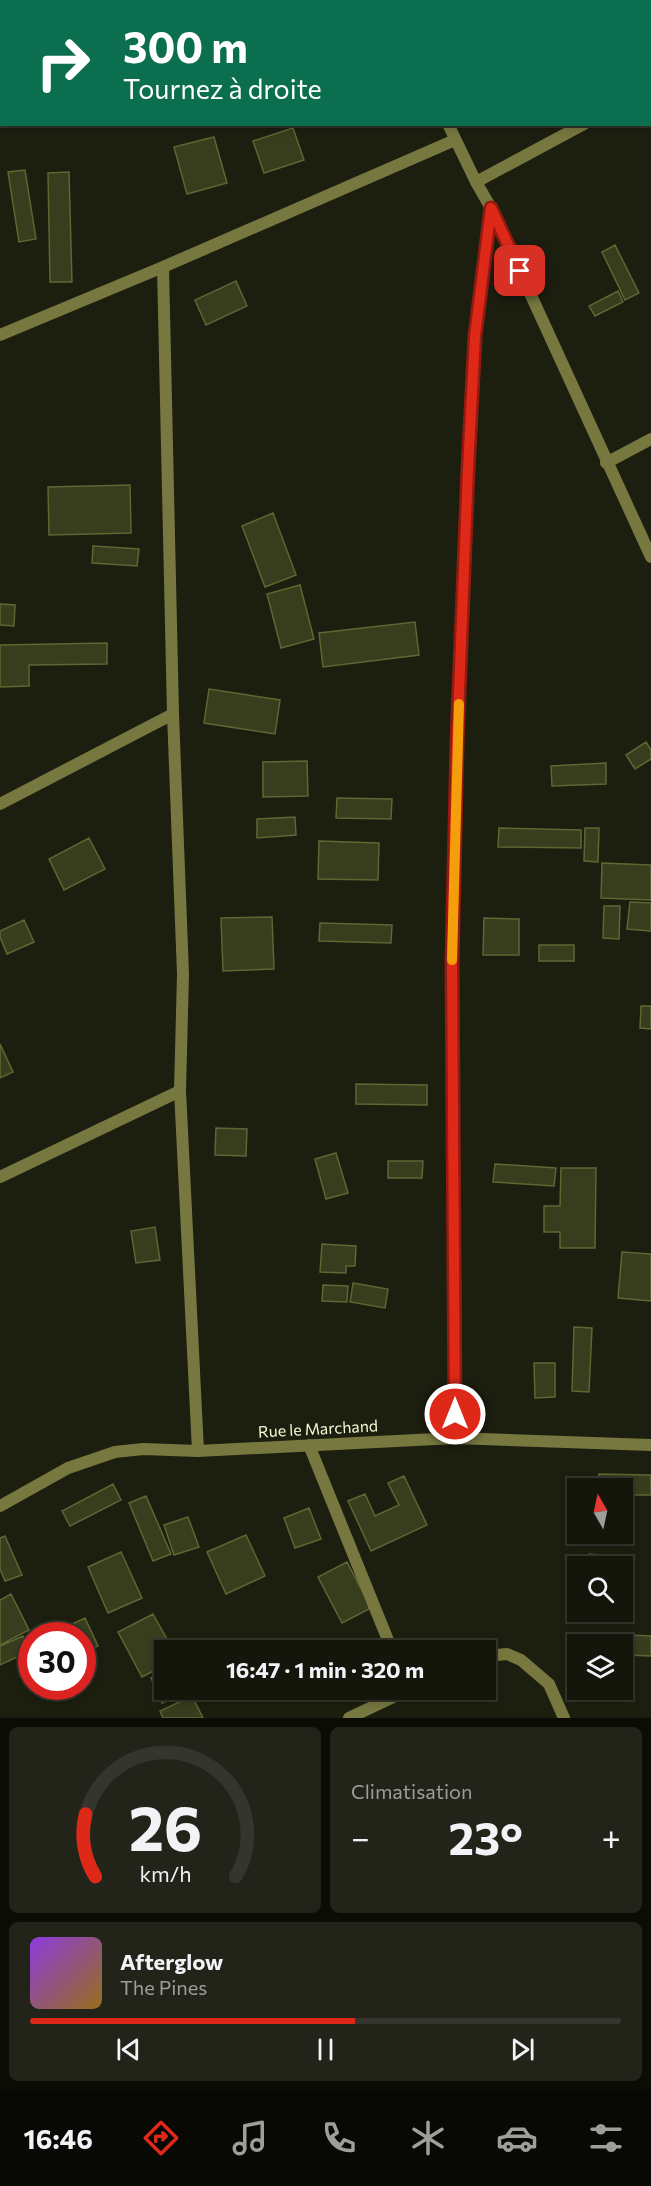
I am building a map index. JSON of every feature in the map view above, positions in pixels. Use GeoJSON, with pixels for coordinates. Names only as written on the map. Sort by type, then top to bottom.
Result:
{"type":"FeatureCollection","features":[{"type":"Feature","properties":{"kind":"street"},"geometry":{"type":"LineString","coordinates":[[449,126],[491,208],[651,557]]}},
{"type":"Feature","properties":{"kind":"street"},"geometry":{"type":"LineString","coordinates":[[476,182],[580,126]]}},
{"type":"Feature","properties":{"kind":"street"},"geometry":{"type":"LineString","coordinates":[[0,335],[455,140]]}},
{"type":"Feature","properties":{"kind":"street"},"geometry":{"type":"LineString","coordinates":[[455,1438],[452,962],[457,742],[475,336],[491,208]]}},
{"type":"Feature","properties":{"kind":"street"},"geometry":{"type":"LineString","coordinates":[[163,267],[173,714],[183,974],[180,1091],[198,1451]]}},
{"type":"Feature","properties":{"kind":"street"},"geometry":{"type":"LineString","coordinates":[[606,463],[651,439]]}},
{"type":"Feature","properties":{"kind":"street"},"geometry":{"type":"LineString","coordinates":[[0,804],[173,714]]}},
{"type":"Feature","properties":{"kind":"street"},"geometry":{"type":"LineString","coordinates":[[0,1176],[180,1091]]}},
{"type":"Feature","properties":{"kind":"street","name":"Rue le Marchand"},"geometry":{"type":"LineString","coordinates":[[0,1506],[68,1468],[115,1452],[143,1449],[198,1451],[455,1438],[651,1444]]}},
{"type":"Feature","properties":{"kind":"street"},"geometry":{"type":"LineString","coordinates":[[309,1445],[388,1640]]}},
{"type":"Feature","properties":{"kind":"street"},"geometry":{"type":"LineString","coordinates":[[496,1655],[507,1654],[521,1660],[549,1684],[564,1718]]}},
{"type":"Feature","properties":{"kind":"street"},"geometry":{"type":"LineString","coordinates":[[349,1718],[386,1700]]}},
{"type":"Feature","properties":{"kind":"building"},"geometry":{"type":"Polygon","coordinates":[[[293,128],[304,160],[264,173],[253,141],[293,128]]]}},
{"type":"Feature","properties":{"kind":"building"},"geometry":{"type":"Polygon","coordinates":[[[214,137],[227,183],[187,194],[174,147],[214,137]]]}},
{"type":"Feature","properties":{"kind":"building"},"geometry":{"type":"Polygon","coordinates":[[[25,170],[36,239],[19,242],[8,172],[25,170]]]}},
{"type":"Feature","properties":{"kind":"building"},"geometry":{"type":"Polygon","coordinates":[[[69,172],[72,282],[50,282],[48,173],[69,172]]]}},
{"type":"Feature","properties":{"kind":"building"},"geometry":{"type":"Polygon","coordinates":[[[615,245],[639,293],[625,300],[602,252],[615,245]]]}},
{"type":"Feature","properties":{"kind":"building"},"geometry":{"type":"Polygon","coordinates":[[[236,281],[247,306],[206,325],[195,300],[236,281]]]}},
{"type":"Feature","properties":{"kind":"building"},"geometry":{"type":"Polygon","coordinates":[[[618,291],[623,302],[595,316],[589,306],[618,291]]]}},
{"type":"Feature","properties":{"kind":"building"},"geometry":{"type":"Polygon","coordinates":[[[130,485],[131,533],[49,535],[48,487],[130,485]]]}},
{"type":"Feature","properties":{"kind":"building"},"geometry":{"type":"Polygon","coordinates":[[[273,513],[296,575],[265,587],[242,526],[273,513]]]}},
{"type":"Feature","properties":{"kind":"building"},"geometry":{"type":"Polygon","coordinates":[[[93,546],[139,549],[137,566],[92,563],[93,546]]]}},
{"type":"Feature","properties":{"kind":"building"},"geometry":{"type":"Polygon","coordinates":[[[300,585],[314,639],[281,648],[267,594],[300,585]]]}},
{"type":"Feature","properties":{"kind":"building"},"geometry":{"type":"Polygon","coordinates":[[[0,604],[15,605],[14,626],[0,625],[0,604]]]}},
{"type":"Feature","properties":{"kind":"building"},"geometry":{"type":"Polygon","coordinates":[[[415,622],[419,655],[323,667],[319,633],[415,622]]]}},
{"type":"Feature","properties":{"kind":"building"},"geometry":{"type":"Polygon","coordinates":[[[107,643],[107,664],[29,665],[29,686],[0,687],[0,645],[107,643]]]}},
{"type":"Feature","properties":{"kind":"building"},"geometry":{"type":"Polygon","coordinates":[[[209,689],[280,700],[275,734],[204,723],[209,689]]]}},
{"type":"Feature","properties":{"kind":"building"},"geometry":{"type":"Polygon","coordinates":[[[646,742],[651,750],[651,759],[635,769],[626,755],[646,742]]]}},
{"type":"Feature","properties":{"kind":"building"},"geometry":{"type":"Polygon","coordinates":[[[307,761],[308,796],[263,797],[263,762],[307,761]]]}},
{"type":"Feature","properties":{"kind":"building"},"geometry":{"type":"Polygon","coordinates":[[[606,763],[606,784],[552,786],[551,766],[606,763]]]}},
{"type":"Feature","properties":{"kind":"building"},"geometry":{"type":"Polygon","coordinates":[[[337,798],[392,799],[391,819],[336,818],[337,798]]]}},
{"type":"Feature","properties":{"kind":"building"},"geometry":{"type":"Polygon","coordinates":[[[295,817],[296,835],[257,838],[257,819],[295,817]]]}},
{"type":"Feature","properties":{"kind":"building"},"geometry":{"type":"Polygon","coordinates":[[[499,828],[581,830],[581,848],[498,847],[499,828]]]}},
{"type":"Feature","properties":{"kind":"building"},"geometry":{"type":"Polygon","coordinates":[[[585,828],[599,828],[598,862],[584,861],[585,828]]]}},
{"type":"Feature","properties":{"kind":"building"},"geometry":{"type":"Polygon","coordinates":[[[89,838],[105,869],[64,890],[49,859],[89,838]]]}},
{"type":"Feature","properties":{"kind":"building"},"geometry":{"type":"Polygon","coordinates":[[[319,841],[379,843],[378,880],[318,879],[319,841]]]}},
{"type":"Feature","properties":{"kind":"building"},"geometry":{"type":"Polygon","coordinates":[[[602,863],[651,865],[651,900],[601,898],[602,863]]]}},
{"type":"Feature","properties":{"kind":"building"},"geometry":{"type":"Polygon","coordinates":[[[630,902],[651,903],[651,931],[627,929],[630,902]]]}},
{"type":"Feature","properties":{"kind":"building"},"geometry":{"type":"Polygon","coordinates":[[[604,906],[620,906],[619,939],[603,938],[604,906]]]}},
{"type":"Feature","properties":{"kind":"building"},"geometry":{"type":"Polygon","coordinates":[[[272,917],[274,969],[223,971],[221,918],[272,917]]]}},
{"type":"Feature","properties":{"kind":"building"},"geometry":{"type":"Polygon","coordinates":[[[484,918],[519,919],[519,955],[483,955],[484,918]]]}},
{"type":"Feature","properties":{"kind":"building"},"geometry":{"type":"Polygon","coordinates":[[[24,920],[34,942],[7,954],[0,931],[24,920]]]}},
{"type":"Feature","properties":{"kind":"building"},"geometry":{"type":"Polygon","coordinates":[[[320,923],[392,925],[391,943],[319,941],[320,923]]]}},
{"type":"Feature","properties":{"kind":"building"},"geometry":{"type":"Polygon","coordinates":[[[539,945],[574,945],[574,961],[539,961],[539,945]]]}},
{"type":"Feature","properties":{"kind":"building"},"geometry":{"type":"Polygon","coordinates":[[[641,1006],[651,1006],[651,1029],[640,1028],[641,1006]]]}},
{"type":"Feature","properties":{"kind":"building"},"geometry":{"type":"Polygon","coordinates":[[[0,1044],[13,1072],[0,1078],[0,1044]]]}},
{"type":"Feature","properties":{"kind":"building"},"geometry":{"type":"Polygon","coordinates":[[[356,1084],[427,1085],[427,1105],[356,1104],[356,1084]]]}},
{"type":"Feature","properties":{"kind":"building"},"geometry":{"type":"Polygon","coordinates":[[[216,1128],[247,1129],[246,1156],[215,1155],[216,1128]]]}},
{"type":"Feature","properties":{"kind":"building"},"geometry":{"type":"Polygon","coordinates":[[[336,1153],[348,1193],[326,1199],[315,1159],[336,1153]]]}},
{"type":"Feature","properties":{"kind":"building"},"geometry":{"type":"Polygon","coordinates":[[[388,1161],[423,1161],[422,1178],[388,1178],[388,1161]]]}},
{"type":"Feature","properties":{"kind":"building"},"geometry":{"type":"Polygon","coordinates":[[[495,1164],[556,1168],[554,1186],[493,1182],[495,1164]]]}},
{"type":"Feature","properties":{"kind":"building"},"geometry":{"type":"Polygon","coordinates":[[[561,1168],[596,1168],[595,1248],[560,1248],[560,1232],[544,1232],[544,1206],[560,1206],[561,1168]]]}},
{"type":"Feature","properties":{"kind":"building"},"geometry":{"type":"Polygon","coordinates":[[[155,1227],[160,1260],[136,1263],[131,1231],[155,1227]]]}},
{"type":"Feature","properties":{"kind":"building"},"geometry":{"type":"Polygon","coordinates":[[[322,1244],[356,1246],[355,1266],[346,1266],[346,1273],[320,1272],[322,1244]]]}},
{"type":"Feature","properties":{"kind":"building"},"geometry":{"type":"Polygon","coordinates":[[[622,1252],[651,1254],[651,1301],[618,1298],[622,1252]]]}},
{"type":"Feature","properties":{"kind":"building"},"geometry":{"type":"Polygon","coordinates":[[[353,1283],[388,1289],[385,1308],[350,1302],[353,1283]]]}},
{"type":"Feature","properties":{"kind":"building"},"geometry":{"type":"Polygon","coordinates":[[[323,1285],[348,1286],[347,1302],[322,1301],[323,1285]]]}},
{"type":"Feature","properties":{"kind":"building"},"geometry":{"type":"Polygon","coordinates":[[[574,1327],[592,1328],[589,1392],[572,1391],[574,1327]]]}},
{"type":"Feature","properties":{"kind":"building"},"geometry":{"type":"Polygon","coordinates":[[[534,1363],[555,1363],[555,1397],[535,1398],[534,1363]]]}},
{"type":"Feature","properties":{"kind":"building"},"geometry":{"type":"Polygon","coordinates":[[[599,1474],[651,1475],[651,1495],[633,1495],[633,1478],[599,1478],[599,1474]]]}},
{"type":"Feature","properties":{"kind":"building"},"geometry":{"type":"Polygon","coordinates":[[[404,1476],[427,1525],[371,1551],[348,1501],[365,1494],[375,1516],[399,1505],[388,1483],[404,1476]]]}},
{"type":"Feature","properties":{"kind":"building"},"geometry":{"type":"Polygon","coordinates":[[[113,1484],[121,1500],[70,1526],[62,1511],[113,1484]]]}},
{"type":"Feature","properties":{"kind":"building"},"geometry":{"type":"Polygon","coordinates":[[[146,1496],[171,1554],[153,1561],[129,1503],[146,1496]]]}},
{"type":"Feature","properties":{"kind":"building"},"geometry":{"type":"Polygon","coordinates":[[[309,1508],[321,1539],[295,1548],[284,1518],[309,1508]]]}},
{"type":"Feature","properties":{"kind":"building"},"geometry":{"type":"Polygon","coordinates":[[[188,1517],[199,1547],[174,1555],[164,1525],[188,1517]]]}},
{"type":"Feature","properties":{"kind":"building"},"geometry":{"type":"Polygon","coordinates":[[[246,1535],[265,1576],[226,1594],[207,1552],[246,1535]]]}},
{"type":"Feature","properties":{"kind":"building"},"geometry":{"type":"Polygon","coordinates":[[[5,1536],[22,1575],[5,1581],[0,1569],[0,1538],[5,1536]]]}},
{"type":"Feature","properties":{"kind":"building"},"geometry":{"type":"Polygon","coordinates":[[[121,1552],[142,1598],[108,1613],[88,1567],[121,1552]]]}},
{"type":"Feature","properties":{"kind":"building"},"geometry":{"type":"Polygon","coordinates":[[[347,1562],[371,1608],[342,1623],[318,1577],[347,1562]]]}},
{"type":"Feature","properties":{"kind":"building"},"geometry":{"type":"Polygon","coordinates":[[[11,1594],[25,1622],[18,1622],[18,1636],[0,1645],[0,1600],[11,1594]]]}},
{"type":"Feature","properties":{"kind":"building"},"geometry":{"type":"Polygon","coordinates":[[[153,1614],[167,1640],[154,1640],[154,1671],[142,1677],[118,1632],[153,1614]]]}},
{"type":"Feature","properties":{"kind":"building"},"geometry":{"type":"Polygon","coordinates":[[[633,1635],[651,1636],[651,1656],[633,1655],[633,1635]]]}},
{"type":"Feature","properties":{"kind":"building"},"geometry":{"type":"Polygon","coordinates":[[[18,1638],[18,1657],[0,1665],[0,1646],[18,1638]]]}},
{"type":"Feature","properties":{"kind":"building"},"geometry":{"type":"Polygon","coordinates":[[[183,1700],[194,1700],[203,1718],[163,1718],[160,1711],[183,1700]]]}},
{"type":"Feature","properties":{"kind":"slow traffic"},"geometry":{"type":"LineString","coordinates":[[452,960],[459,704]]}},
{"type":"Feature","properties":{"kind":"route"},"geometry":{"type":"LineString","coordinates":[[455,1414],[452,962],[457,742],[475,336],[491,208],[520,271]]}}]}
